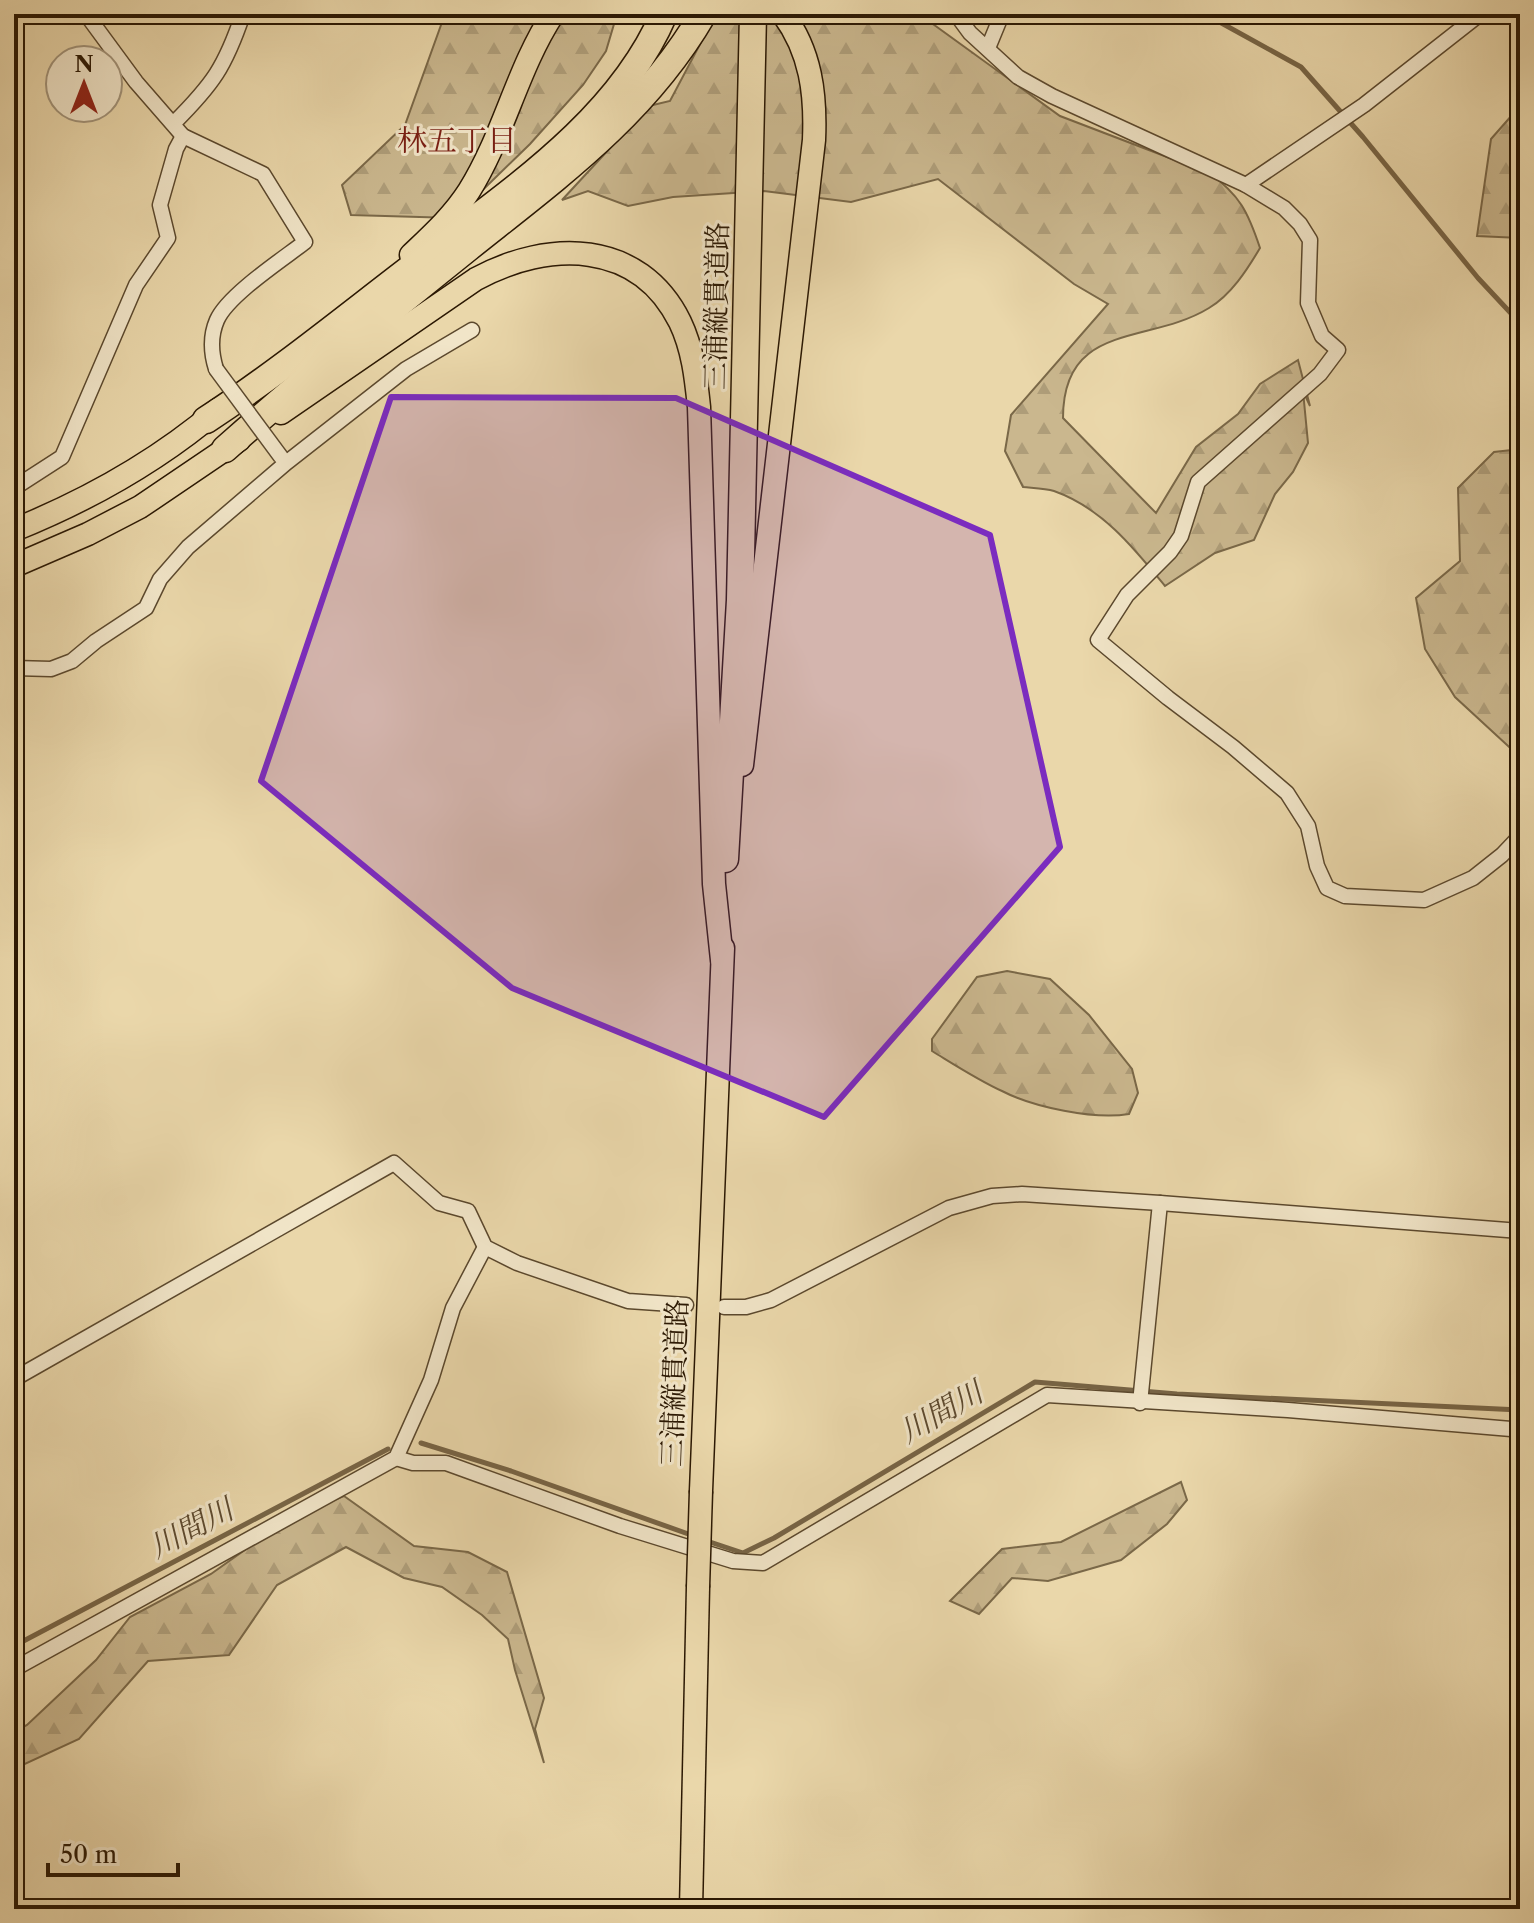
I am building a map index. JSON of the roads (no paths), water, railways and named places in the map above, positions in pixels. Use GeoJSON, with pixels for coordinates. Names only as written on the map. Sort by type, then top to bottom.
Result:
{"type":"FeatureCollection","features":[{"type":"Feature","properties":{"kind":"highway"},"geometry":{"type":"LineString","coordinates":[[206,420],[295,358],[549,158],[605,104],[625,79],[645,51],[664,14]]}},
{"type":"Feature","properties":{"kind":"highway"},"geometry":{"type":"LineString","coordinates":[[225,449],[304,379],[612,131],[657,82],[703,14]]}},
{"type":"Feature","properties":{"kind":"highway","name":"三浦縦貫道路"},"geometry":{"type":"LineString","coordinates":[[734,599],[740,14]]}},
{"type":"Feature","properties":{"kind":"highway","name":"三浦縦貫道路"},"geometry":{"type":"LineString","coordinates":[[734,599],[753,14]]}},
{"type":"Feature","properties":{"kind":"highway"},"geometry":{"type":"LineString","coordinates":[[725,859],[734,599]]}},
{"type":"Feature","properties":{"kind":"main road"},"geometry":{"type":"LineString","coordinates":[[518,81],[523,41],[535,14]]}},
{"type":"Feature","properties":{"kind":"main road"},"geometry":{"type":"LineString","coordinates":[[14,530],[52,515],[97,491],[206,420],[437,231],[478,176],[518,81],[553,14]]}},
{"type":"Feature","properties":{"kind":"main road"},"geometry":{"type":"LineString","coordinates":[[724,928],[814,140],[816,106],[811,76],[803,48],[783,14]]}},
{"type":"Feature","properties":{"kind":"main road"},"geometry":{"type":"LineString","coordinates":[[14,566],[77,540],[140,507],[476,279],[503,264],[527,257],[572,252],[612,260],[651,283],[679,321],[692,360],[699,407],[714,884],[722,960]]}},
{"type":"Feature","properties":{"kind":"main road","name":"三浦縦貫道路"},"geometry":{"type":"LineString","coordinates":[[691,1909],[701,1491],[725,859]]}},
{"type":"Feature","properties":{"kind":"street"},"geometry":{"type":"LineString","coordinates":[[86,14],[136,82],[183,136],[263,174],[305,242],[256,279],[221,312],[212,338],[212,357],[216,369],[284,460]]}},
{"type":"Feature","properties":{"kind":"street"},"geometry":{"type":"LineString","coordinates":[[174,123],[207,90],[229,55],[243,14]]}},
{"type":"Feature","properties":{"kind":"street"},"geometry":{"type":"LineString","coordinates":[[956,14],[970,33],[1018,77],[1052,96],[1246,185],[1284,208],[1310,240],[1308,303],[1322,336],[1338,350],[1320,374],[1198,482],[1181,536],[1170,552],[1127,595],[1098,640],[1287,793],[1308,826],[1317,866],[1327,888],[1345,896],[1424,900],[1473,878],[1520,836]]}},
{"type":"Feature","properties":{"kind":"street"},"geometry":{"type":"LineString","coordinates":[[988,48],[1002,14]]}},
{"type":"Feature","properties":{"kind":"street"},"geometry":{"type":"LineString","coordinates":[[1246,185],[1364,105],[1480,14]]}},
{"type":"Feature","properties":{"kind":"street"},"geometry":{"type":"LineString","coordinates":[[14,488],[62,457],[136,285],[168,238],[160,205],[176,149],[183,136]]}},
{"type":"Feature","properties":{"kind":"street"},"geometry":{"type":"LineString","coordinates":[[14,668],[51,669],[72,661],[146,608],[160,579],[188,547],[284,460],[406,369],[472,330]]}},
{"type":"Feature","properties":{"kind":"street"},"geometry":{"type":"LineString","coordinates":[[14,1379],[394,1163],[439,1203],[468,1211],[485,1247],[517,1263],[628,1301],[686,1305]]}},
{"type":"Feature","properties":{"kind":"street"},"geometry":{"type":"LineString","coordinates":[[724,1307],[746,1307],[771,1300],[949,1208],[992,1196],[1022,1194],[1160,1203],[1520,1231]]}},
{"type":"Feature","properties":{"kind":"street"},"geometry":{"type":"LineString","coordinates":[[1140,1400],[1160,1203]]}},
{"type":"Feature","properties":{"kind":"street"},"geometry":{"type":"LineString","coordinates":[[14,1669],[396,1458],[431,1380],[453,1308],[485,1247]]}},
{"type":"Feature","properties":{"kind":"street"},"geometry":{"type":"LineString","coordinates":[[396,1458],[413,1463],[446,1463],[620,1526],[733,1561],[763,1563],[1047,1395],[1288,1410],[1511,1429],[1520,1433]]}},
{"type":"Feature","properties":{"kind":"waterway"},"geometry":{"type":"LineString","coordinates":[[1205,14],[1301,67],[1363,137],[1478,278],[1520,323]]}},
{"type":"Feature","properties":{"kind":"waterway","name":"川間川"},"geometry":{"type":"LineString","coordinates":[[707,1541],[743,1553],[774,1538],[1035,1382],[1177,1394],[1520,1410]]}},
{"type":"Feature","properties":{"kind":"waterway","name":"川間川"},"geometry":{"type":"LineString","coordinates":[[421,1443],[511,1471],[694,1536]]}},
{"type":"Feature","properties":{"kind":"waterway","name":"川間川"},"geometry":{"type":"LineString","coordinates":[[14,1646],[388,1449]]}},
{"type":"Feature","properties":{"kind":"district","name":"林五丁目"},"geometry":{"type":"Point","coordinates":[457,140]}}]}
